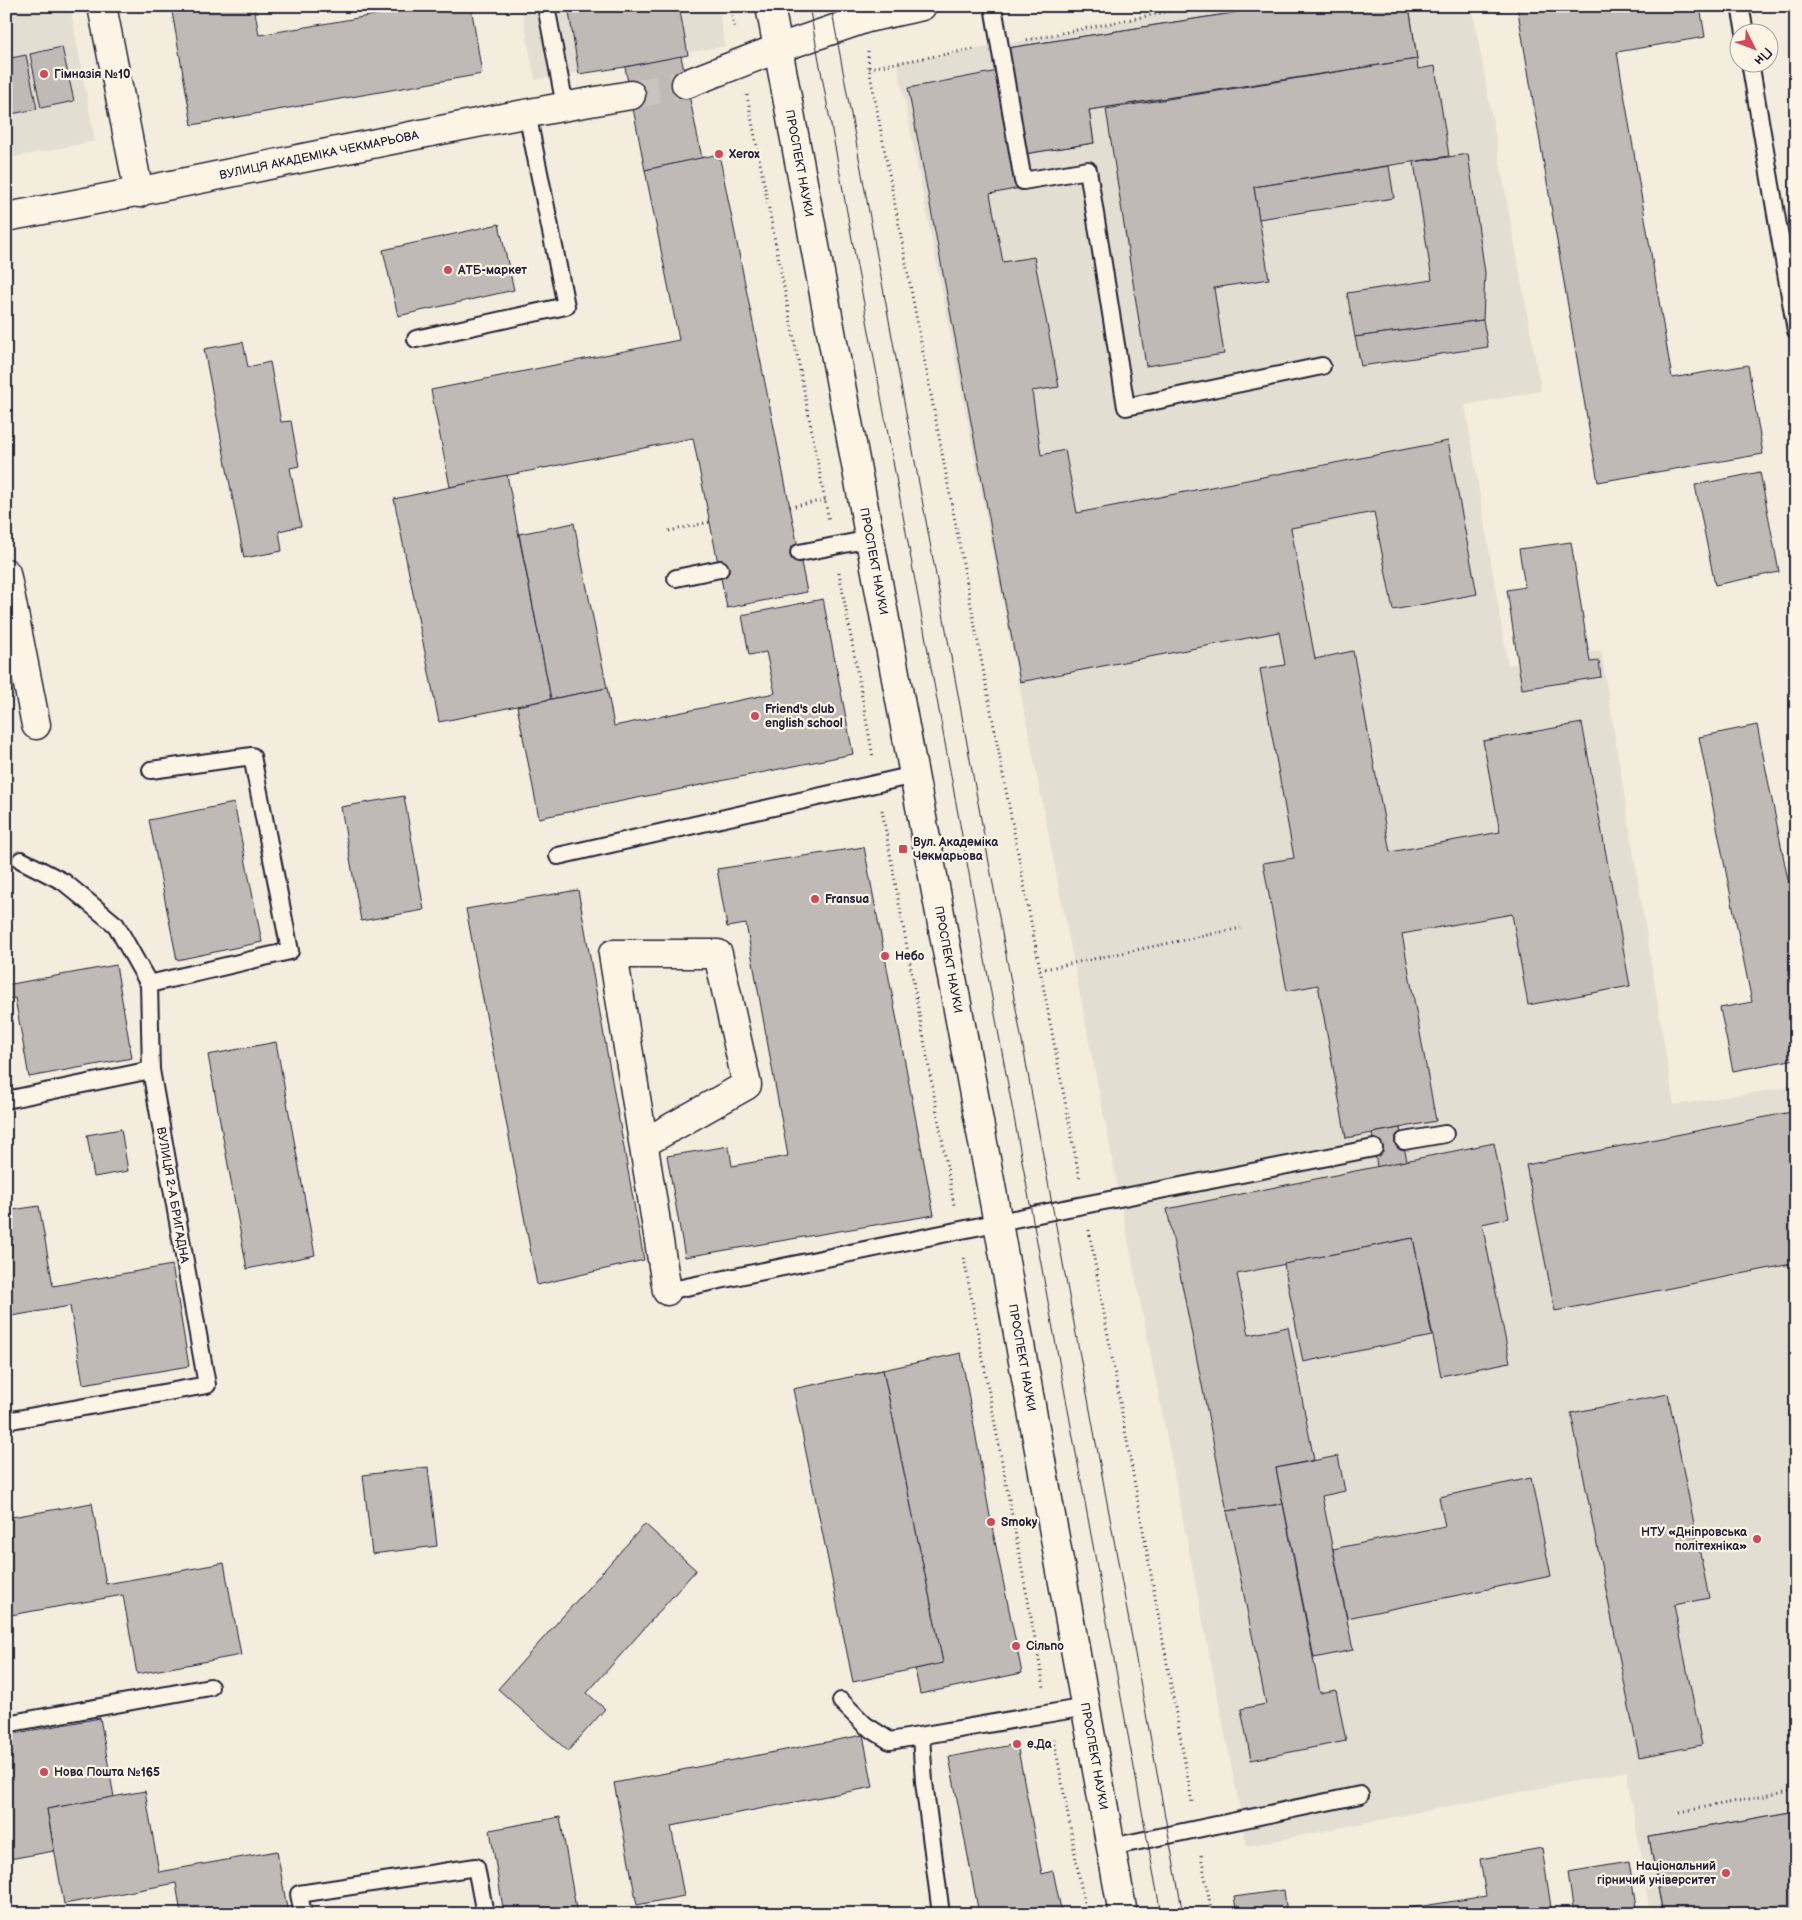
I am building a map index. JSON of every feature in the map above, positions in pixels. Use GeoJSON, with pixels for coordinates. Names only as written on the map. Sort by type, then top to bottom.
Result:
{"type":"FeatureCollection","features":[{"type":"Feature","properties":{"kind":"street"},"geometry":{"type":"LineString","coordinates":[[102,6],[140,193]]}},
{"type":"Feature","properties":{"kind":"street","name":"ПРОСПЕКТ НАУКИ"},"geometry":{"type":"LineString","coordinates":[[770,6],[998,1223],[1123,1914]]}},
{"type":"Feature","properties":{"kind":"street"},"geometry":{"type":"LineString","coordinates":[[686,84],[779,48],[867,18],[922,6]]}},
{"type":"Feature","properties":{"kind":"street","name":"ВУЛИЦЯ АКАДЕМІКА ЧЕКМАРЬОВА"},"geometry":{"type":"LineString","coordinates":[[6,217],[140,193],[527,113],[631,95]]}},
{"type":"Feature","properties":{"kind":"street"},"geometry":{"type":"LineString","coordinates":[[6,573],[36,725]]}},
{"type":"Feature","properties":{"kind":"street"},"geometry":{"type":"LineString","coordinates":[[644,1143],[746,1085],[718,954],[613,954],[667,1291]]}},
{"type":"Feature","properties":{"kind":"lane"},"geometry":{"type":"LineString","coordinates":[[546,6],[565,106]]}},
{"type":"Feature","properties":{"kind":"lane"},"geometry":{"type":"LineString","coordinates":[[993,6],[1023,181],[1088,170],[1126,407],[1322,366]]}},
{"type":"Feature","properties":{"kind":"lane"},"geometry":{"type":"LineString","coordinates":[[1740,6],[1742,22]]}},
{"type":"Feature","properties":{"kind":"lane"},"geometry":{"type":"LineString","coordinates":[[1752,72],[1796,331]]}},
{"type":"Feature","properties":{"kind":"lane"},"geometry":{"type":"LineString","coordinates":[[416,339],[566,306],[527,113]]}},
{"type":"Feature","properties":{"kind":"lane"},"geometry":{"type":"LineString","coordinates":[[799,553],[870,538]]}},
{"type":"Feature","properties":{"kind":"lane"},"geometry":{"type":"LineString","coordinates":[[676,578],[720,569]]}},
{"type":"Feature","properties":{"kind":"lane"},"geometry":{"type":"LineString","coordinates":[[149,984],[290,951],[252,756],[151,770]]}},
{"type":"Feature","properties":{"kind":"lane"},"geometry":{"type":"LineString","coordinates":[[558,856],[914,775]]}},
{"type":"Feature","properties":{"kind":"lane","name":"ВУЛИЦЯ 2-А БРИГАДНА"},"geometry":{"type":"LineString","coordinates":[[6,1421],[207,1385],[151,1070],[149,984],[116,925],[64,882],[21,860]]}},
{"type":"Feature","properties":{"kind":"lane"},"geometry":{"type":"LineString","coordinates":[[6,1100],[151,1070]]}},
{"type":"Feature","properties":{"kind":"lane"},"geometry":{"type":"LineString","coordinates":[[1404,1141],[1445,1134]]}},
{"type":"Feature","properties":{"kind":"lane"},"geometry":{"type":"LineString","coordinates":[[667,1291],[1084,1205],[1374,1148]]}},
{"type":"Feature","properties":{"kind":"lane"},"geometry":{"type":"LineString","coordinates":[[6,1724],[210,1687]]}},
{"type":"Feature","properties":{"kind":"lane"},"geometry":{"type":"LineString","coordinates":[[841,1700],[865,1725],[890,1741],[1049,1715],[1086,1707]]}},
{"type":"Feature","properties":{"kind":"lane"},"geometry":{"type":"LineString","coordinates":[[921,1736],[924,1782],[941,1914]]}},
{"type":"Feature","properties":{"kind":"lane"},"geometry":{"type":"LineString","coordinates":[[1111,1847],[1360,1795]]}},
{"type":"Feature","properties":{"kind":"lane"},"geometry":{"type":"LineString","coordinates":[[303,1914],[299,1894],[476,1867],[485,1914]]}},
{"type":"Feature","properties":{"kind":"path"},"geometry":{"type":"LineString","coordinates":[[730,6],[834,546],[1086,1914]]}},
{"type":"Feature","properties":{"kind":"path"},"geometry":{"type":"LineString","coordinates":[[869,68],[1001,45],[1195,6]]}},
{"type":"Feature","properties":{"kind":"path"},"geometry":{"type":"LineString","coordinates":[[867,18],[869,68],[1084,1205],[1212,1914]]}},
{"type":"Feature","properties":{"kind":"path"},"geometry":{"type":"LineString","coordinates":[[790,507],[861,492]]}},
{"type":"Feature","properties":{"kind":"path"},"geometry":{"type":"LineString","coordinates":[[669,531],[710,522]]}},
{"type":"Feature","properties":{"kind":"path"},"geometry":{"type":"LineString","coordinates":[[1040,970],[1241,928]]}},
{"type":"Feature","properties":{"kind":"path"},"geometry":{"type":"LineString","coordinates":[[1680,1812],[1796,1790]]}},
{"type":"Feature","properties":{"kind":"shaded area","name":"Гімназія №10"},"geometry":{"type":"Polygon","coordinates":[[[6,6],[70,6],[95,141],[6,159],[6,6]]]}},
{"type":"Feature","properties":{"kind":"shaded area"},"geometry":{"type":"Polygon","coordinates":[[[521,6],[718,6],[725,46],[535,80],[521,6]]]}},
{"type":"Feature","properties":{"kind":"shaded area"},"geometry":{"type":"Polygon","coordinates":[[[1195,6],[1472,6],[1541,391],[1465,405],[1508,665],[1601,650],[1674,1105],[1796,1086],[1796,1914],[1650,1914],[1627,1771],[1247,1846],[897,62],[1001,45],[1195,6]]]}},
{"type":"Feature","properties":{"kind":"building"},"geometry":{"type":"Polygon","coordinates":[[[171,6],[254,6],[259,35],[427,6],[471,6],[482,74],[192,125],[171,6]]]}},
{"type":"Feature","properties":{"kind":"building"},"geometry":{"type":"Polygon","coordinates":[[[568,6],[679,6],[688,55],[579,74],[568,6]]]}},
{"type":"Feature","properties":{"kind":"building"},"geometry":{"type":"Polygon","coordinates":[[[1278,6],[1409,6],[1417,59],[1089,110],[1094,143],[1024,154],[1008,48],[1278,6]]]}},
{"type":"Feature","properties":{"kind":"building"},"geometry":{"type":"Polygon","coordinates":[[[1278,6],[1409,6],[1417,59],[1089,110],[1094,143],[1024,154],[1008,48],[1278,6]]]}},
{"type":"Feature","properties":{"kind":"building"},"geometry":{"type":"Polygon","coordinates":[[[1517,6],[1700,6],[1705,37],[1617,52],[1672,378],[1748,365],[1763,454],[1598,482],[1517,6]]]}},
{"type":"Feature","properties":{"kind":"building"},"geometry":{"type":"Polygon","coordinates":[[[62,47],[74,101],[41,108],[30,54],[62,47]]]}},
{"type":"Feature","properties":{"kind":"building"},"geometry":{"type":"Polygon","coordinates":[[[26,55],[37,109],[6,115],[6,59],[26,55]]]}},
{"type":"Feature","properties":{"kind":"building"},"geometry":{"type":"Polygon","coordinates":[[[681,56],[702,158],[645,170],[625,67],[681,56]]]}},
{"type":"Feature","properties":{"kind":"building"},"geometry":{"type":"Polygon","coordinates":[[[1417,59],[1418,69],[1435,66],[1449,156],[1254,187],[1269,279],[1214,288],[1224,354],[1146,366],[1106,109],[1417,59]]]}},
{"type":"Feature","properties":{"kind":"building"},"geometry":{"type":"Polygon","coordinates":[[[998,71],[1020,188],[990,194],[1003,262],[1034,257],[1059,387],[1032,391],[1041,455],[1065,450],[1077,513],[1448,441],[1477,594],[1393,610],[1374,512],[1291,528],[1315,659],[1353,651],[1390,852],[1500,832],[1483,741],[1582,723],[1630,986],[1528,1005],[1512,914],[1402,934],[1436,1121],[1346,1138],[1318,985],[1287,991],[1263,863],[1294,858],[1260,669],[1285,665],[1279,632],[1020,682],[908,88],[998,71]]]}},
{"type":"Feature","properties":{"kind":"building"},"geometry":{"type":"Polygon","coordinates":[[[719,154],[807,592],[727,608],[693,438],[450,487],[431,390],[679,340],[645,170],[719,154]]]}},
{"type":"Feature","properties":{"kind":"building"},"geometry":{"type":"Polygon","coordinates":[[[1468,154],[1485,273],[1483,320],[1355,337],[1347,293],[1432,280],[1414,162],[1468,154]]]}},
{"type":"Feature","properties":{"kind":"building"},"geometry":{"type":"Polygon","coordinates":[[[1389,166],[1394,198],[1259,219],[1254,187],[1389,166]]]}},
{"type":"Feature","properties":{"kind":"building","name":"АТБ-маркет"},"geometry":{"type":"Polygon","coordinates":[[[499,224],[514,290],[398,316],[383,250],[499,224]]]}},
{"type":"Feature","properties":{"kind":"building"},"geometry":{"type":"Polygon","coordinates":[[[1483,320],[1488,347],[1361,366],[1355,337],[1483,320]]]}},
{"type":"Feature","properties":{"kind":"building"},"geometry":{"type":"Polygon","coordinates":[[[243,342],[248,367],[270,362],[281,422],[291,421],[299,466],[290,468],[301,526],[279,531],[282,551],[244,558],[204,349],[243,342]]]}},
{"type":"Feature","properties":{"kind":"building"},"geometry":{"type":"Polygon","coordinates":[[[1760,472],[1779,572],[1715,585],[1695,485],[1760,472]]]}},
{"type":"Feature","properties":{"kind":"building"},"geometry":{"type":"Polygon","coordinates":[[[507,475],[551,699],[439,722],[394,499],[507,475]]]}},
{"type":"Feature","properties":{"kind":"building"},"geometry":{"type":"Polygon","coordinates":[[[574,523],[607,688],[551,699],[519,534],[574,523]]]}},
{"type":"Feature","properties":{"kind":"building"},"geometry":{"type":"Polygon","coordinates":[[[1571,542],[1590,662],[1599,661],[1601,677],[1522,689],[1507,590],[1525,587],[1519,549],[1571,542]]]}},
{"type":"Feature","properties":{"kind":"building","name":"Friend's club english school"},"geometry":{"type":"Polygon","coordinates":[[[823,599],[853,754],[539,818],[517,706],[607,688],[614,726],[775,693],[766,652],[749,655],[742,615],[823,599]]]}},
{"type":"Feature","properties":{"kind":"building"},"geometry":{"type":"Polygon","coordinates":[[[1757,725],[1790,890],[1796,889],[1796,1059],[1733,1071],[1720,1008],[1752,1002],[1699,737],[1757,725]]]}},
{"type":"Feature","properties":{"kind":"building"},"geometry":{"type":"Polygon","coordinates":[[[404,796],[424,910],[361,921],[341,807],[404,796]]]}},
{"type":"Feature","properties":{"kind":"building"},"geometry":{"type":"Polygon","coordinates":[[[234,803],[262,942],[177,960],[149,820],[234,803]]]}},
{"type":"Feature","properties":{"kind":"building"},"geometry":{"type":"Polygon","coordinates":[[[864,847],[934,1215],[685,1257],[667,1156],[729,1146],[732,1166],[788,1156],[746,924],[727,927],[717,869],[864,847]]]}},
{"type":"Feature","properties":{"kind":"building"},"geometry":{"type":"Polygon","coordinates":[[[578,890],[644,1260],[537,1285],[466,909],[578,890]]]}},
{"type":"Feature","properties":{"kind":"building"},"geometry":{"type":"Polygon","coordinates":[[[116,965],[132,1058],[29,1077],[15,998],[6,999],[6,985],[116,965]]]}},
{"type":"Feature","properties":{"kind":"building"},"geometry":{"type":"Polygon","coordinates":[[[276,1042],[315,1255],[247,1269],[208,1055],[276,1042]]]}},
{"type":"Feature","properties":{"kind":"building"},"geometry":{"type":"Polygon","coordinates":[[[1796,1111],[1796,1263],[1555,1311],[1526,1165],[1796,1111]]]}},
{"type":"Feature","properties":{"kind":"building"},"geometry":{"type":"Polygon","coordinates":[[[1400,1128],[1407,1161],[1377,1167],[1372,1133],[1400,1128]]]}},
{"type":"Feature","properties":{"kind":"building"},"geometry":{"type":"Polygon","coordinates":[[[121,1129],[128,1171],[94,1177],[87,1135],[121,1129]]]}},
{"type":"Feature","properties":{"kind":"building"},"geometry":{"type":"Polygon","coordinates":[[[1494,1143],[1509,1218],[1482,1224],[1510,1362],[1441,1376],[1413,1238],[1237,1274],[1249,1335],[1288,1327],[1314,1460],[1276,1468],[1283,1504],[1227,1511],[1167,1209],[1494,1143]]]}},
{"type":"Feature","properties":{"kind":"building"},"geometry":{"type":"Polygon","coordinates":[[[39,1206],[53,1286],[172,1265],[189,1366],[83,1384],[70,1306],[6,1317],[6,1211],[39,1206]]]}},
{"type":"Feature","properties":{"kind":"building"},"geometry":{"type":"Polygon","coordinates":[[[1413,1238],[1432,1336],[1303,1362],[1284,1264],[1413,1238]]]}},
{"type":"Feature","properties":{"kind":"building"},"geometry":{"type":"Polygon","coordinates":[[[961,1353],[991,1522],[1022,1673],[920,1694],[915,1669],[943,1663],[883,1370],[855,1376],[961,1353]]]}},
{"type":"Feature","properties":{"kind":"building"},"geometry":{"type":"Polygon","coordinates":[[[883,1370],[943,1663],[853,1682],[793,1389],[883,1370]]]}},
{"type":"Feature","properties":{"kind":"building"},"geometry":{"type":"Polygon","coordinates":[[[1668,1394],[1709,1598],[1674,1605],[1702,1745],[1639,1757],[1571,1413],[1668,1394]]]}},
{"type":"Feature","properties":{"kind":"building"},"geometry":{"type":"Polygon","coordinates":[[[1338,1456],[1345,1491],[1322,1496],[1353,1650],[1314,1658],[1276,1468],[1338,1456]]]}},
{"type":"Feature","properties":{"kind":"building"},"geometry":{"type":"Polygon","coordinates":[[[428,1467],[437,1546],[372,1554],[363,1475],[428,1467]]]}},
{"type":"Feature","properties":{"kind":"building"},"geometry":{"type":"Polygon","coordinates":[[[1531,1478],[1551,1576],[1347,1618],[1333,1549],[1445,1526],[1439,1497],[1531,1478]]]}},
{"type":"Feature","properties":{"kind":"building"},"geometry":{"type":"Polygon","coordinates":[[[92,1503],[106,1584],[224,1563],[241,1655],[137,1674],[123,1595],[11,1615],[6,1588],[6,1518],[92,1503]]]}},
{"type":"Feature","properties":{"kind":"building"},"geometry":{"type":"Polygon","coordinates":[[[1283,1504],[1320,1693],[1336,1690],[1346,1741],[1251,1760],[1241,1709],[1266,1704],[1227,1511],[1283,1504]]]}},
{"type":"Feature","properties":{"kind":"building"},"geometry":{"type":"Polygon","coordinates":[[[645,1524],[696,1570],[587,1693],[605,1709],[568,1751],[498,1689],[645,1524]]]}},
{"type":"Feature","properties":{"kind":"building"},"geometry":{"type":"Polygon","coordinates":[[[100,1718],[114,1797],[47,1809],[54,1851],[9,1859],[6,1845],[6,1735],[100,1718]]]}},
{"type":"Feature","properties":{"kind":"building"},"geometry":{"type":"Polygon","coordinates":[[[863,1735],[873,1787],[671,1826],[684,1896],[637,1905],[614,1783],[863,1735]]]}},
{"type":"Feature","properties":{"kind":"building"},"geometry":{"type":"Polygon","coordinates":[[[1017,1744],[1042,1874],[1053,1871],[1062,1914],[979,1914],[949,1757],[1017,1744]]]}},
{"type":"Feature","properties":{"kind":"building"},"geometry":{"type":"Polygon","coordinates":[[[145,1791],[159,1872],[277,1851],[288,1914],[181,1914],[176,1883],[64,1904],[47,1809],[145,1791]]]}},
{"type":"Feature","properties":{"kind":"building","name":"Національний гірничий університет"},"geometry":{"type":"Polygon","coordinates":[[[1796,1811],[1796,1909],[1768,1914],[1663,1914],[1649,1837],[1796,1811]]]}},
{"type":"Feature","properties":{"kind":"building","name":"Національний гірничий університет"},"geometry":{"type":"Polygon","coordinates":[[[1796,1811],[1796,1909],[1768,1914],[1663,1914],[1649,1837],[1796,1811]]]}},
{"type":"Feature","properties":{"kind":"building"},"geometry":{"type":"Polygon","coordinates":[[[560,1817],[577,1914],[504,1914],[490,1830],[560,1817]]]}},
{"type":"Feature","properties":{"kind":"building"},"geometry":{"type":"Polygon","coordinates":[[[1542,1848],[1552,1914],[1373,1914],[1486,1896],[1480,1859],[1542,1848]]]}},
{"type":"Feature","properties":{"kind":"building"},"geometry":{"type":"Polygon","coordinates":[[[1629,1862],[1637,1914],[1574,1914],[1568,1872],[1629,1862]]]}},
{"type":"Feature","properties":{"kind":"building"},"geometry":{"type":"Polygon","coordinates":[[[1284,1890],[1287,1914],[1237,1914],[1234,1897],[1284,1890]]]}},
{"type":"Feature","properties":{"kind":"tunnel"},"geometry":{"type":"LineString","coordinates":[[631,95],[686,84]]}},
{"type":"Feature","properties":{"kind":"tram line"},"geometry":{"type":"LineString","coordinates":[[809,6],[1161,1914]]}},
{"type":"Feature","properties":{"kind":"tram line"},"geometry":{"type":"LineString","coordinates":[[831,6],[1183,1914]]}},
{"type":"Feature","properties":{"kind":"place","name":"Гімназія №10"},"geometry":{"type":"Point","coordinates":[44,74]}},
{"type":"Feature","properties":{"kind":"place","name":"Xerox"},"geometry":{"type":"Point","coordinates":[719,154]}},
{"type":"Feature","properties":{"kind":"place","name":"АТБ-маркет"},"geometry":{"type":"Point","coordinates":[448,270]}},
{"type":"Feature","properties":{"kind":"place","name":"Friend's club english school"},"geometry":{"type":"Point","coordinates":[755,716]}},
{"type":"Feature","properties":{"kind":"place","name":"Вул. Академіка Чекмарьова"},"geometry":{"type":"Point","coordinates":[903,849]}},
{"type":"Feature","properties":{"kind":"place","name":"Fransua"},"geometry":{"type":"Point","coordinates":[815,899]}},
{"type":"Feature","properties":{"kind":"place","name":"Небо"},"geometry":{"type":"Point","coordinates":[885,956]}},
{"type":"Feature","properties":{"kind":"place","name":"Smoky"},"geometry":{"type":"Point","coordinates":[991,1522]}},
{"type":"Feature","properties":{"kind":"place","name":"НТУ «Дніпровська політехніка»"},"geometry":{"type":"Point","coordinates":[1757,1539]}},
{"type":"Feature","properties":{"kind":"place","name":"Сільпо"},"geometry":{"type":"Point","coordinates":[1016,1646]}},
{"type":"Feature","properties":{"kind":"place","name":"е.Да"},"geometry":{"type":"Point","coordinates":[1017,1744]}},
{"type":"Feature","properties":{"kind":"place","name":"Нова Пошта №165"},"geometry":{"type":"Point","coordinates":[44,1772]}},
{"type":"Feature","properties":{"kind":"place","name":"Національний гірничий університет"},"geometry":{"type":"Point","coordinates":[1726,1873]}}]}
